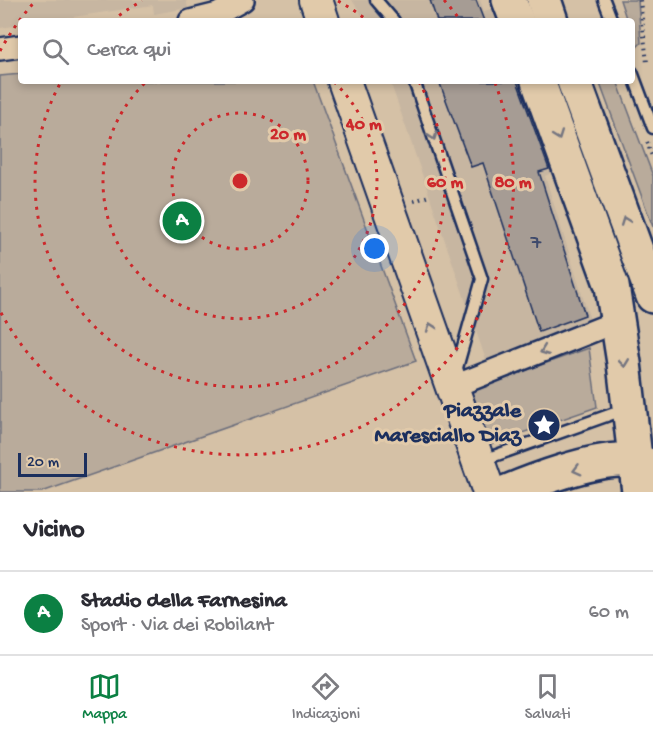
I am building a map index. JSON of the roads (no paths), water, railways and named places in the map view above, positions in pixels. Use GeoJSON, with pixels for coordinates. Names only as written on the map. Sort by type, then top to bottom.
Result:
{"type":"FeatureCollection","features":[{"type":"Feature","properties":{"kind":"main road"},"geometry":{"type":"LineString","coordinates":[[509,0],[516,18]]}},
{"type":"Feature","properties":{"kind":"main road"},"geometry":{"type":"LineString","coordinates":[[544,0],[550,18]]}},
{"type":"Feature","properties":{"kind":"main road"},"geometry":{"type":"LineString","coordinates":[[507,492],[604,462],[642,473],[607,267],[539,84]]}},
{"type":"Feature","properties":{"kind":"main road"},"geometry":{"type":"LineString","coordinates":[[575,84],[653,296]]}},
{"type":"Feature","properties":{"kind":"street"},"geometry":{"type":"LineString","coordinates":[[202,18],[218,14],[243,0]]}},
{"type":"Feature","properties":{"kind":"street"},"geometry":{"type":"LineString","coordinates":[[316,0],[322,18]]}},
{"type":"Feature","properties":{"kind":"street"},"geometry":{"type":"LineString","coordinates":[[0,49],[18,46]]}},
{"type":"Feature","properties":{"kind":"street"},"geometry":{"type":"LineString","coordinates":[[345,84],[489,492]]}},
{"type":"Feature","properties":{"kind":"street"},"geometry":{"type":"LineString","coordinates":[[452,387],[618,321]]}},
{"type":"Feature","properties":{"kind":"lane"},"geometry":{"type":"LineString","coordinates":[[376,0],[391,18]]}},
{"type":"Feature","properties":{"kind":"lane"},"geometry":{"type":"LineString","coordinates":[[604,0],[611,18]]}},
{"type":"Feature","properties":{"kind":"lane"},"geometry":{"type":"LineString","coordinates":[[635,80],[653,128]]}},
{"type":"Feature","properties":{"kind":"lane"},"geometry":{"type":"LineString","coordinates":[[415,84],[482,279],[452,387]]}},
{"type":"Feature","properties":{"kind":"lane"},"geometry":{"type":"LineString","coordinates":[[478,462],[630,408]]}},
{"type":"Feature","properties":{"kind":"place","name":"Stadio della Farnesina"},"geometry":{"type":"Point","coordinates":[182,221]}},
{"type":"Feature","properties":{"kind":"place","name":"Piazzale Maresciallo Diaz"},"geometry":{"type":"Point","coordinates":[544,425]}}]}
